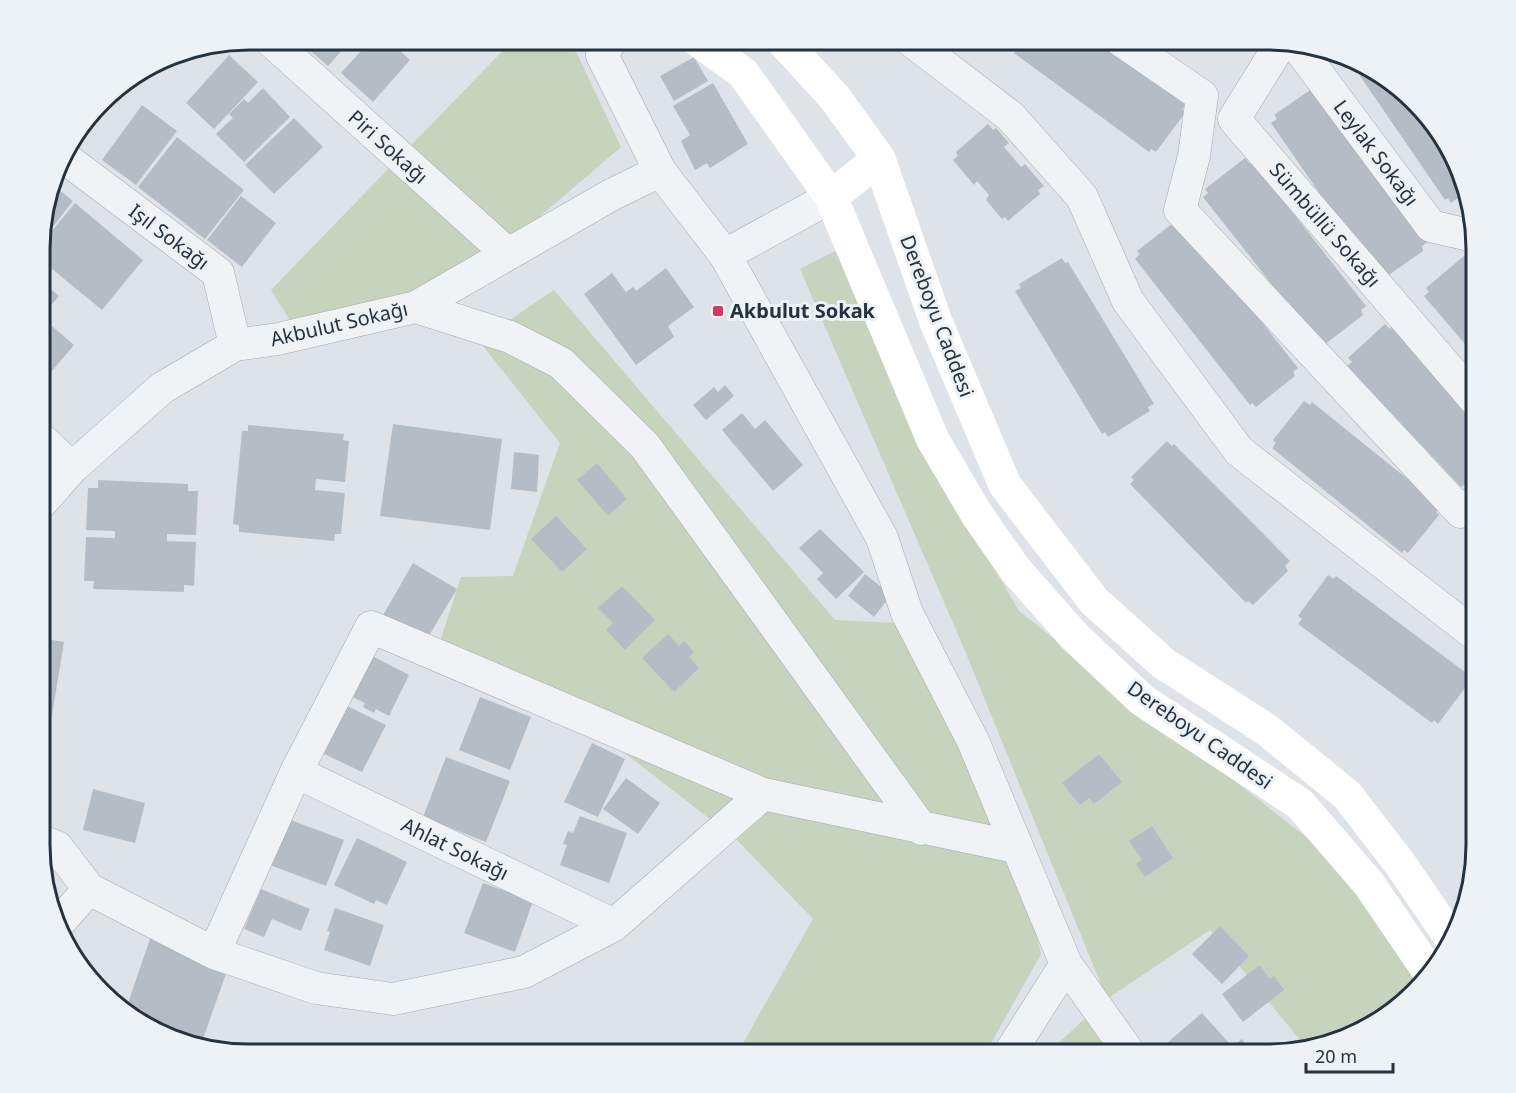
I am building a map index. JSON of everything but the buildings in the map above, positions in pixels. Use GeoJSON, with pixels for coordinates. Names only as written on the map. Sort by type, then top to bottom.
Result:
{"type":"FeatureCollection","features":[{"type":"Feature","properties":{"kind":"main road","name":"Dereboyu Caddesi"},"geometry":{"type":"LineString","coordinates":[[711,50],[743,73],[831,197],[933,440],[976,513],[1014,568],[1074,636],[1142,700],[1300,804],[1369,884],[1425,966]]}},
{"type":"Feature","properties":{"kind":"main road","name":"Dereboyu Caddesi"},"geometry":{"type":"LineString","coordinates":[[791,50],[836,98],[879,159],[940,331],[1005,485],[1094,601],[1163,663],[1267,730],[1347,795],[1401,865],[1446,931]]}},
{"type":"Feature","properties":{"kind":"main road"},"geometry":{"type":"LineString","coordinates":[[831,197],[879,159]]}},
{"type":"Feature","properties":{"kind":"street","name":"Piri Sokağı"},"geometry":{"type":"LineString","coordinates":[[281,50],[508,254]]}},
{"type":"Feature","properties":{"kind":"street"},"geometry":{"type":"LineString","coordinates":[[605,50],[660,171],[724,255],[882,538],[907,613],[973,741],[1066,964],[1123,1044]]}},
{"type":"Feature","properties":{"kind":"street"},"geometry":{"type":"LineString","coordinates":[[923,50],[1010,116],[1082,197],[1128,301],[1239,451],[1466,627]]}},
{"type":"Feature","properties":{"kind":"street"},"geometry":{"type":"LineString","coordinates":[[1135,50],[1202,96],[1194,156],[1180,210],[1461,512],[1466,508]]}},
{"type":"Feature","properties":{"kind":"street","name":"Sümbüllü Sokağı"},"geometry":{"type":"LineString","coordinates":[[1278,50],[1234,119],[1466,389]]}},
{"type":"Feature","properties":{"kind":"street","name":"Leylak Sokağı"},"geometry":{"type":"LineString","coordinates":[[1302,52],[1431,226],[1466,234]]}},
{"type":"Feature","properties":{"kind":"street","name":"Işıl Sokağı"},"geometry":{"type":"LineString","coordinates":[[69,161],[218,273],[235,345]]}},
{"type":"Feature","properties":{"kind":"street","name":"Akbulut Sokağı"},"geometry":{"type":"LineString","coordinates":[[50,493],[72,468],[162,388],[235,345],[278,339],[416,307],[611,195],[660,171]]}},
{"type":"Feature","properties":{"kind":"street"},"geometry":{"type":"LineString","coordinates":[[724,255],[831,197]]}},
{"type":"Feature","properties":{"kind":"street"},"geometry":{"type":"LineString","coordinates":[[416,307],[510,337],[561,363],[645,446],[922,829]]}},
{"type":"Feature","properties":{"kind":"street"},"geometry":{"type":"LineString","coordinates":[[50,447],[72,468]]}},
{"type":"Feature","properties":{"kind":"street"},"geometry":{"type":"LineString","coordinates":[[214,953],[296,772],[371,627],[763,795],[1016,847]]}},
{"type":"Feature","properties":{"kind":"street","name":"Ahlat Sokağı"},"geometry":{"type":"LineString","coordinates":[[296,772],[614,925]]}},
{"type":"Feature","properties":{"kind":"street"},"geometry":{"type":"LineString","coordinates":[[50,844],[57,847],[89,889],[214,953],[316,988],[393,999],[524,972],[614,925],[763,795]]}},
{"type":"Feature","properties":{"kind":"street"},"geometry":{"type":"LineString","coordinates":[[64,918],[89,889]]}},
{"type":"Feature","properties":{"kind":"street"},"geometry":{"type":"LineString","coordinates":[[1015,1044],[1066,964]]}},
{"type":"Feature","properties":{"kind":"green space"},"geometry":{"type":"Polygon","coordinates":[[[503,50],[575,50],[621,147],[469,277],[296,330],[271,290],[503,50]]]}},
{"type":"Feature","properties":{"kind":"green space"},"geometry":{"type":"Polygon","coordinates":[[[851,243],[936,467],[1019,611],[1325,852],[1419,974],[1399,994],[1356,1023],[1319,1037],[1300,1041],[1210,930],[1107,999],[963,646],[800,269],[851,243]]]}},
{"type":"Feature","properties":{"kind":"green space"},"geometry":{"type":"Polygon","coordinates":[[[554,290],[835,620],[916,624],[1020,861],[1041,954],[991,1044],[743,1043],[813,919],[737,840],[564,706],[436,654],[461,577],[513,576],[560,443],[479,341],[554,290]]]}},
{"type":"Feature","properties":{"kind":"green space"},"geometry":{"type":"Polygon","coordinates":[[[1087,1017],[1108,1044],[1057,1044],[1087,1017]]]}},
{"type":"Feature","properties":{"kind":"place","name":"Akbulut Sokak"},"geometry":{"type":"Point","coordinates":[718,311]}}]}
